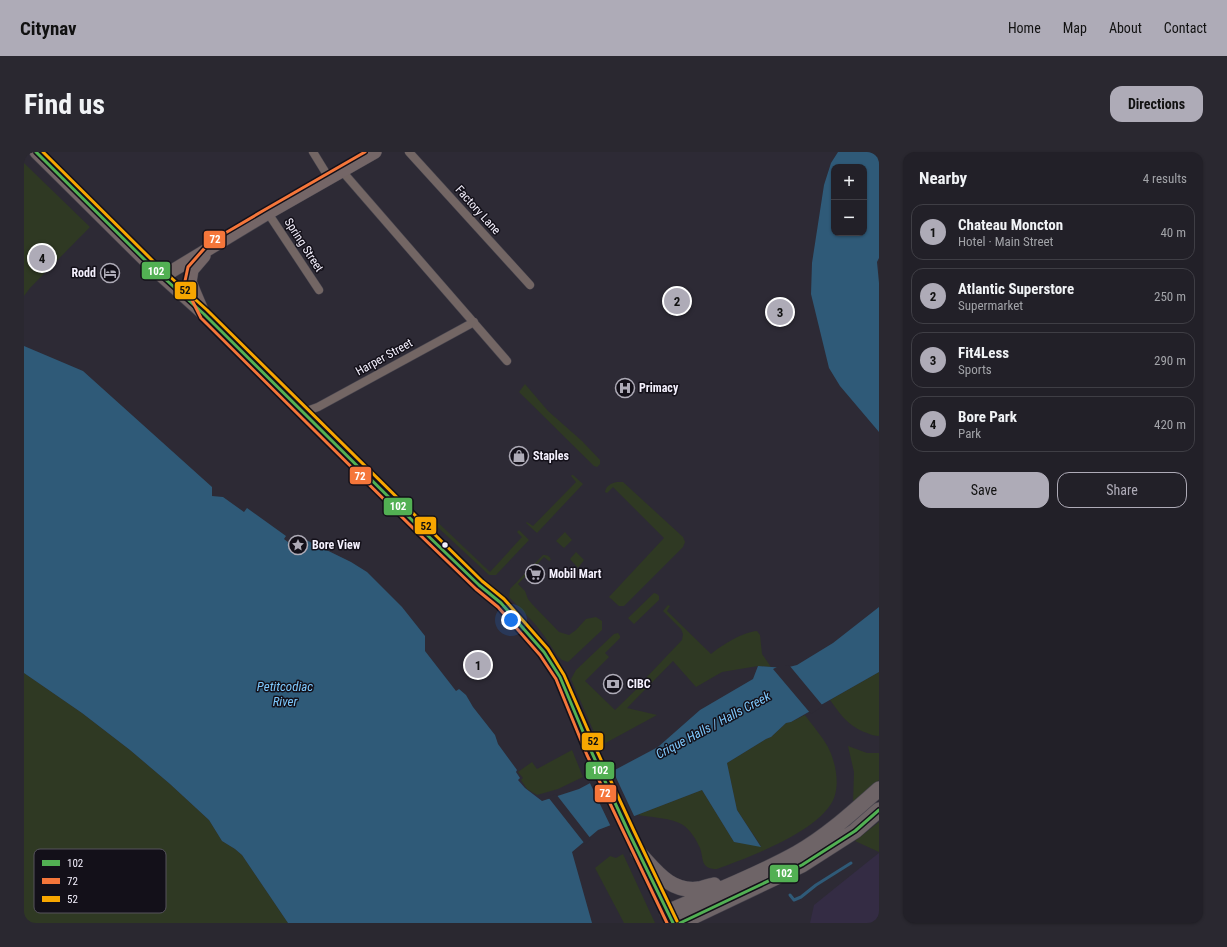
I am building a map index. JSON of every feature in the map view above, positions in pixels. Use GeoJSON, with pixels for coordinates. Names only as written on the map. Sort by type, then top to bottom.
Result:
{"type":"FeatureCollection","features":[{"type":"Feature","properties":{"kind":"highway"},"geometry":{"type":"LineString","coordinates":[[670,917],[798,852],[853,812],[879,789]]}},
{"type":"Feature","properties":{"kind":"highway"},"geometry":{"type":"LineString","coordinates":[[680,923],[802,865],[855,831],[879,810]]}},
{"type":"Feature","properties":{"kind":"highway"},"geometry":{"type":"LineString","coordinates":[[638,852],[667,882],[684,889],[698,889],[759,873]]}},
{"type":"Feature","properties":{"kind":"highway"},"geometry":{"type":"LineString","coordinates":[[706,923],[708,918],[728,900]]}},
{"type":"Feature","properties":{"kind":"main road"},"geometry":{"type":"LineString","coordinates":[[36,152],[154,269],[204,314],[421,529],[501,604],[544,652],[560,677],[592,754],[670,917]]}},
{"type":"Feature","properties":{"kind":"main road"},"geometry":{"type":"LineString","coordinates":[[164,277],[268,213],[375,152]]}},
{"type":"Feature","properties":{"kind":"main road"},"geometry":{"type":"LineString","coordinates":[[204,314],[190,282],[192,270],[213,246]]}},
{"type":"Feature","properties":{"kind":"street"},"geometry":{"type":"LineString","coordinates":[[313,152],[329,178]]}},
{"type":"Feature","properties":{"kind":"street","name":"Factory Lane"},"geometry":{"type":"LineString","coordinates":[[409,152],[530,285]]}},
{"type":"Feature","properties":{"kind":"street"},"geometry":{"type":"LineString","coordinates":[[342,171],[507,361]]}},
{"type":"Feature","properties":{"kind":"street","name":"Spring Street"},"geometry":{"type":"LineString","coordinates":[[268,213],[319,290]]}},
{"type":"Feature","properties":{"kind":"street","name":"Harper Street"},"geometry":{"type":"LineString","coordinates":[[304,412],[318,407],[474,322]]}},
{"type":"Feature","properties":{"kind":"shaded area"},"geometry":{"type":"Polygon","coordinates":[[[879,853],[879,923],[810,923],[814,905],[879,853]]]}},
{"type":"Feature","properties":{"kind":"green space"},"geometry":{"type":"Polygon","coordinates":[[[24,163],[90,227],[24,296],[24,163]]]}},
{"type":"Feature","properties":{"kind":"green space"},"geometry":{"type":"Polygon","coordinates":[[[525,384],[548,411],[582,441],[600,460],[600,464],[597,467],[594,466],[519,392],[525,384]]]}},
{"type":"Feature","properties":{"kind":"green space"},"geometry":{"type":"Polygon","coordinates":[[[572,475],[583,484],[537,533],[526,523],[527,522],[533,526],[576,482],[571,476],[572,475]]]}},
{"type":"Feature","properties":{"kind":"green space"},"geometry":{"type":"Polygon","coordinates":[[[617,482],[623,482],[683,537],[685,542],[683,547],[624,606],[619,606],[609,597],[664,538],[613,487],[607,493],[605,492],[609,485],[617,482]]]}},
{"type":"Feature","properties":{"kind":"green space"},"geometry":{"type":"Polygon","coordinates":[[[428,514],[490,572],[522,537],[517,532],[519,530],[529,540],[496,575],[489,575],[431,521],[428,514]]]}},
{"type":"Feature","properties":{"kind":"green space"},"geometry":{"type":"Polygon","coordinates":[[[565,532],[572,540],[564,548],[556,541],[565,532]]]}},
{"type":"Feature","properties":{"kind":"green space"},"geometry":{"type":"Polygon","coordinates":[[[576,552],[584,560],[578,568],[570,559],[576,552]]]}},
{"type":"Feature","properties":{"kind":"green space"},"geometry":{"type":"Polygon","coordinates":[[[543,555],[548,556],[551,560],[549,561],[544,557],[518,584],[525,591],[532,604],[559,632],[569,635],[586,619],[596,617],[602,621],[602,630],[568,662],[562,660],[557,655],[535,624],[509,597],[510,589],[543,555]]]}},
{"type":"Feature","properties":{"kind":"green space"},"geometry":{"type":"Polygon","coordinates":[[[654,593],[659,596],[659,600],[634,624],[628,618],[654,593]]]}},
{"type":"Feature","properties":{"kind":"green space"},"geometry":{"type":"Polygon","coordinates":[[[668,605],[670,606],[667,611],[711,654],[745,634],[757,631],[760,635],[762,654],[771,667],[758,666],[722,672],[696,687],[673,661],[627,708],[657,715],[600,746],[571,679],[576,670],[614,634],[618,633],[620,638],[605,653],[609,657],[585,681],[615,710],[645,681],[644,680],[682,640],[683,634],[681,629],[663,611],[668,605]]]}},
{"type":"Feature","properties":{"kind":"green space"},"geometry":{"type":"Polygon","coordinates":[[[879,672],[879,736],[868,734],[855,727],[842,715],[830,700],[879,672]]]}},
{"type":"Feature","properties":{"kind":"green space"},"geometry":{"type":"Polygon","coordinates":[[[24,673],[82,713],[130,750],[209,820],[222,841],[242,855],[288,923],[24,923],[24,673]]]}},
{"type":"Feature","properties":{"kind":"green space"},"geometry":{"type":"Polygon","coordinates":[[[805,715],[823,739],[831,753],[835,765],[837,785],[834,798],[827,810],[800,832],[747,858],[717,869],[712,869],[705,865],[697,841],[683,825],[667,819],[637,815],[702,790],[734,842],[761,846],[737,810],[727,763],[771,737],[786,723],[805,715]]]}},
{"type":"Feature","properties":{"kind":"green space"},"geometry":{"type":"Polygon","coordinates":[[[848,746],[867,753],[879,753],[879,780],[853,803],[854,772],[848,746]]]}},
{"type":"Feature","properties":{"kind":"green space"},"geometry":{"type":"Polygon","coordinates":[[[572,750],[583,777],[558,789],[537,795],[527,789],[521,780],[523,778],[518,772],[532,762],[537,769],[572,750]]]}},
{"type":"Feature","properties":{"kind":"green space"},"geometry":{"type":"Polygon","coordinates":[[[879,822],[879,852],[855,841],[879,822]]]}},
{"type":"Feature","properties":{"kind":"green space"},"geometry":{"type":"Polygon","coordinates":[[[623,854],[655,923],[624,923],[595,868],[610,856],[616,858],[623,854]]]}},
{"type":"Feature","properties":{"kind":"water"},"geometry":{"type":"Polygon","coordinates":[[[838,152],[879,152],[879,258],[877,262],[879,283],[879,432],[840,386],[829,368],[811,294],[812,263],[824,185],[831,163],[838,152]]]}},
{"type":"Feature","properties":{"kind":"water","name":"Petitcodiac River"},"geometry":{"type":"Polygon","coordinates":[[[24,346],[83,371],[212,487],[212,496],[223,497],[244,512],[247,508],[286,536],[284,539],[298,550],[306,540],[351,562],[367,572],[402,607],[425,636],[425,651],[456,691],[459,689],[466,695],[473,707],[495,735],[498,744],[517,770],[516,772],[520,778],[518,780],[525,788],[542,801],[579,789],[658,747],[700,710],[753,679],[758,666],[785,668],[797,665],[833,643],[879,607],[879,672],[791,722],[786,723],[771,737],[727,763],[737,810],[761,847],[734,842],[702,790],[598,830],[572,852],[592,923],[288,923],[242,855],[222,841],[209,820],[130,750],[82,713],[24,673],[24,346]]]}},
{"type":"Feature","properties":{"kind":"pier"},"geometry":{"type":"Polygon","coordinates":[[[789,665],[823,706],[811,714],[773,669],[779,666],[789,665]]]}},
{"type":"Feature","properties":{"kind":"pier"},"geometry":{"type":"Polygon","coordinates":[[[612,769],[635,818],[611,827],[589,781],[612,769]]]}},
{"type":"Feature","properties":{"kind":"pier"},"geometry":{"type":"Polygon","coordinates":[[[556,794],[591,839],[585,844],[548,797],[556,794]]]}},
{"type":"Feature","properties":{"kind":"waterway"},"geometry":{"type":"LineString","coordinates":[[790,895],[794,900],[801,897],[816,885],[851,863]]}},
{"type":"Feature","properties":{"kind":"transit line","name":"102"},"geometry":{"type":"LineString","coordinates":[[36,152],[154,269],[204,314],[421,529],[479,585],[501,603],[544,652],[560,677],[592,753],[673,923]]}},
{"type":"Feature","properties":{"kind":"transit line","name":"52"},"geometry":{"type":"LineString","coordinates":[[43,152],[157,265],[207,310],[482,581],[504,599],[548,649],[564,675],[597,751],[677,921]]}},
{"type":"Feature","properties":{"kind":"transit line","name":"72"},"geometry":{"type":"LineString","coordinates":[[365,152],[210,242],[188,267],[185,281],[189,294],[201,318],[418,533],[476,589],[498,607],[540,655],[556,679],[587,755],[667,923]]}},
{"type":"Feature","properties":{"kind":"transit line","name":"102"},"geometry":{"type":"LineString","coordinates":[[680,923],[802,865],[855,831],[879,810]]}},
{"type":"Feature","properties":{"kind":"place","name":"Bore Park"},"geometry":{"type":"Point","coordinates":[42,258]}},
{"type":"Feature","properties":{"kind":"place","name":"Rodd"},"geometry":{"type":"Point","coordinates":[110,273]}},
{"type":"Feature","properties":{"kind":"place","name":"Atlantic Superstore"},"geometry":{"type":"Point","coordinates":[677,301]}},
{"type":"Feature","properties":{"kind":"place","name":"Fit4Less"},"geometry":{"type":"Point","coordinates":[780,312]}},
{"type":"Feature","properties":{"kind":"place","name":"Primacy"},"geometry":{"type":"Point","coordinates":[625,388]}},
{"type":"Feature","properties":{"kind":"place","name":"Staples"},"geometry":{"type":"Point","coordinates":[519,456]}},
{"type":"Feature","properties":{"kind":"place","name":"Bore View"},"geometry":{"type":"Point","coordinates":[298,545]}},
{"type":"Feature","properties":{"kind":"place","name":"Mobil Mart"},"geometry":{"type":"Point","coordinates":[535,574]}},
{"type":"Feature","properties":{"kind":"place","name":"Chateau Moncton"},"geometry":{"type":"Point","coordinates":[478,665]}},
{"type":"Feature","properties":{"kind":"place","name":"CIBC"},"geometry":{"type":"Point","coordinates":[613,684]}},
{"type":"Feature","properties":{"kind":"water label","name":"Crique Halls / Halls Creek"},"geometry":{"type":"Point","coordinates":[713,725]}}]}
